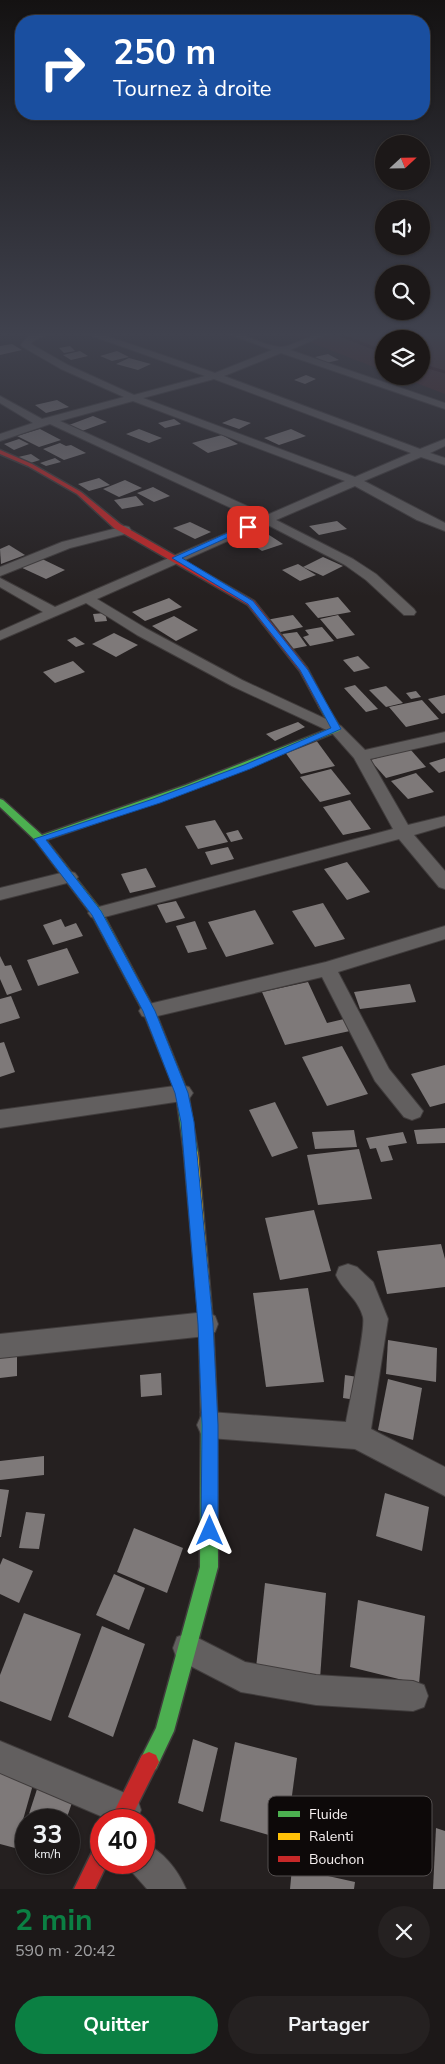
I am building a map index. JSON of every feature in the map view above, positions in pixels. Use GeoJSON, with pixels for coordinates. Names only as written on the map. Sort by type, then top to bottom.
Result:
{"type":"FeatureCollection","features":[{"type":"Feature","properties":{"kind":"street"},"geometry":{"type":"LineString","coordinates":[[42,420],[266,519],[349,562],[371,577],[409,612]]}},
{"type":"Feature","properties":{"kind":"street"},"geometry":{"type":"LineString","coordinates":[[0,438],[53,420]]}},
{"type":"Feature","properties":{"kind":"street"},"geometry":{"type":"LineString","coordinates":[[194,420],[355,481],[445,527]]}},
{"type":"Feature","properties":{"kind":"street"},"geometry":{"type":"LineString","coordinates":[[334,420],[445,462]]}},
{"type":"Feature","properties":{"kind":"street"},"geometry":{"type":"LineString","coordinates":[[0,636],[445,442]]}},
{"type":"Feature","properties":{"kind":"street"},"geometry":{"type":"LineString","coordinates":[[0,452],[30,465],[79,493],[125,530],[251,603],[304,670],[336,729],[361,756],[403,832],[445,883]]}},
{"type":"Feature","properties":{"kind":"street"},"geometry":{"type":"LineString","coordinates":[[0,572],[66,545],[125,530]]}},
{"type":"Feature","properties":{"kind":"street"},"geometry":{"type":"LineString","coordinates":[[0,582],[53,612]]}},
{"type":"Feature","properties":{"kind":"street"},"geometry":{"type":"LineString","coordinates":[[86,598],[237,683],[336,729]]}},
{"type":"Feature","properties":{"kind":"street"},"geometry":{"type":"LineString","coordinates":[[40,839],[156,801],[247,767],[336,729]]}},
{"type":"Feature","properties":{"kind":"street"},"geometry":{"type":"LineString","coordinates":[[361,756],[445,737]]}},
{"type":"Feature","properties":{"kind":"street"},"geometry":{"type":"LineString","coordinates":[[0,802],[40,839],[97,913],[149,1011],[182,1093],[188,1122],[206,1324],[210,1425],[210,1566],[165,1731],[126,1809]]}},
{"type":"Feature","properties":{"kind":"street"},"geometry":{"type":"LineString","coordinates":[[97,913],[445,821]]}},
{"type":"Feature","properties":{"kind":"street"},"geometry":{"type":"LineString","coordinates":[[0,894],[69,877]]}},
{"type":"Feature","properties":{"kind":"street"},"geometry":{"type":"LineString","coordinates":[[149,1011],[327,969],[445,932]]}},
{"type":"Feature","properties":{"kind":"street"},"geometry":{"type":"LineString","coordinates":[[327,969],[382,1075],[412,1111]]}},
{"type":"Feature","properties":{"kind":"street"},"geometry":{"type":"LineString","coordinates":[[0,1119],[182,1093]]}},
{"type":"Feature","properties":{"kind":"street"},"geometry":{"type":"LineString","coordinates":[[348,1275],[364,1290],[376,1319],[357,1436]]}},
{"type":"Feature","properties":{"kind":"street"},"geometry":{"type":"LineString","coordinates":[[0,1346],[206,1324]]}},
{"type":"Feature","properties":{"kind":"street"},"geometry":{"type":"LineString","coordinates":[[210,1425],[357,1436],[445,1482]]}},
{"type":"Feature","properties":{"kind":"street"},"geometry":{"type":"LineString","coordinates":[[188,1648],[241,1677],[316,1690],[413,1696]]}},
{"type":"Feature","properties":{"kind":"street"},"geometry":{"type":"LineString","coordinates":[[0,1757],[110,1809]]}},
{"type":"Feature","properties":{"kind":"street"},"geometry":{"type":"LineString","coordinates":[[155,1873],[169,1889]]}},
{"type":"Feature","properties":{"kind":"street"},"geometry":{"type":"LineString","coordinates":[[84,1889],[92,1874]]}},
{"type":"Feature","properties":{"kind":"building"},"geometry":{"type":"Polygon","coordinates":[[[82,420],[103,420],[107,422],[82,431],[69,425],[82,420]]]}},
{"type":"Feature","properties":{"kind":"building"},"geometry":{"type":"Polygon","coordinates":[[[176,420],[181,424],[165,428],[158,423],[176,420]]]}},
{"type":"Feature","properties":{"kind":"building"},"geometry":{"type":"Polygon","coordinates":[[[229,420],[241,420],[251,423],[239,429],[222,423],[229,420]]]}},
{"type":"Feature","properties":{"kind":"building"},"geometry":{"type":"Polygon","coordinates":[[[40,429],[61,440],[39,447],[17,436],[40,429]]]}},
{"type":"Feature","properties":{"kind":"building"},"geometry":{"type":"Polygon","coordinates":[[[139,429],[162,438],[149,443],[126,434],[139,429]]]}},
{"type":"Feature","properties":{"kind":"building"},"geometry":{"type":"Polygon","coordinates":[[[291,429],[306,436],[279,445],[264,438],[291,429]]]}},
{"type":"Feature","properties":{"kind":"building"},"geometry":{"type":"Polygon","coordinates":[[[222,435],[238,444],[208,453],[192,443],[222,435]]]}},
{"type":"Feature","properties":{"kind":"building"},"geometry":{"type":"Polygon","coordinates":[[[19,439],[29,444],[14,450],[4,444],[19,439]]]}},
{"type":"Feature","properties":{"kind":"building"},"geometry":{"type":"Polygon","coordinates":[[[60,443],[66,446],[71,445],[86,453],[64,460],[43,449],[60,443]]]}},
{"type":"Feature","properties":{"kind":"building"},"geometry":{"type":"Polygon","coordinates":[[[31,454],[40,460],[24,465],[14,458],[31,454]]]}},
{"type":"Feature","properties":{"kind":"building"},"geometry":{"type":"Polygon","coordinates":[[[55,458],[61,462],[46,466],[40,463],[55,458]]]}},
{"type":"Feature","properties":{"kind":"building"},"geometry":{"type":"Polygon","coordinates":[[[99,478],[110,485],[89,491],[78,484],[99,478]]]}},
{"type":"Feature","properties":{"kind":"building"},"geometry":{"type":"Polygon","coordinates":[[[125,480],[142,488],[119,497],[103,489],[125,480]]]}},
{"type":"Feature","properties":{"kind":"building"},"geometry":{"type":"Polygon","coordinates":[[[153,487],[170,496],[154,502],[137,493],[153,487]]]}},
{"type":"Feature","properties":{"kind":"building"},"geometry":{"type":"Polygon","coordinates":[[[136,496],[144,505],[122,509],[114,500],[136,496]]]}},
{"type":"Feature","properties":{"kind":"building"},"geometry":{"type":"Polygon","coordinates":[[[337,521],[347,529],[319,535],[309,526],[337,521]]]}},
{"type":"Feature","properties":{"kind":"building"},"geometry":{"type":"Polygon","coordinates":[[[190,522],[211,532],[195,539],[173,528],[190,522]]]}},
{"type":"Feature","properties":{"kind":"building"},"geometry":{"type":"Polygon","coordinates":[[[263,531],[283,544],[262,551],[242,537],[263,531]]]}},
{"type":"Feature","properties":{"kind":"building"},"geometry":{"type":"Polygon","coordinates":[[[9,545],[25,555],[1,564],[0,549],[9,545]]]}},
{"type":"Feature","properties":{"kind":"building"},"geometry":{"type":"Polygon","coordinates":[[[38,557],[65,570],[46,579],[18,566],[38,557]]]}},
{"type":"Feature","properties":{"kind":"building"},"geometry":{"type":"Polygon","coordinates":[[[323,557],[343,566],[323,576],[303,567],[323,557]]]}},
{"type":"Feature","properties":{"kind":"building"},"geometry":{"type":"Polygon","coordinates":[[[298,564],[316,575],[300,581],[282,570],[298,564]]]}},
{"type":"Feature","properties":{"kind":"building"},"geometry":{"type":"Polygon","coordinates":[[[338,597],[351,612],[318,618],[305,603],[338,597]]]}},
{"type":"Feature","properties":{"kind":"building"},"geometry":{"type":"Polygon","coordinates":[[[169,598],[182,607],[145,621],[132,612],[169,598]]]}},
{"type":"Feature","properties":{"kind":"building"},"geometry":{"type":"Polygon","coordinates":[[[105,613],[107,621],[95,622],[93,614],[105,613]]]}},
{"type":"Feature","properties":{"kind":"building"},"geometry":{"type":"Polygon","coordinates":[[[293,615],[303,627],[276,633],[266,620],[293,615]]]}},
{"type":"Feature","properties":{"kind":"building"},"geometry":{"type":"Polygon","coordinates":[[[338,615],[355,635],[337,639],[320,619],[338,615]]]}},
{"type":"Feature","properties":{"kind":"building"},"geometry":{"type":"Polygon","coordinates":[[[174,616],[198,630],[176,641],[152,626],[174,616]]]}},
{"type":"Feature","properties":{"kind":"building"},"geometry":{"type":"Polygon","coordinates":[[[322,627],[334,641],[310,646],[303,637],[309,635],[305,630],[322,627]]]}},
{"type":"Feature","properties":{"kind":"building"},"geometry":{"type":"Polygon","coordinates":[[[297,632],[307,646],[292,649],[282,634],[297,632]]]}},
{"type":"Feature","properties":{"kind":"building"},"geometry":{"type":"Polygon","coordinates":[[[114,633],[138,645],[116,657],[92,644],[114,633]]]}},
{"type":"Feature","properties":{"kind":"building"},"geometry":{"type":"Polygon","coordinates":[[[75,637],[85,644],[76,647],[67,640],[75,637]]]}},
{"type":"Feature","properties":{"kind":"building"},"geometry":{"type":"Polygon","coordinates":[[[358,656],[370,668],[354,672],[343,660],[358,656]]]}},
{"type":"Feature","properties":{"kind":"building"},"geometry":{"type":"Polygon","coordinates":[[[73,661],[85,672],[55,683],[43,672],[73,661]]]}},
{"type":"Feature","properties":{"kind":"building"},"geometry":{"type":"Polygon","coordinates":[[[355,685],[378,709],[366,712],[344,688],[355,685]]]}},
{"type":"Feature","properties":{"kind":"building"},"geometry":{"type":"Polygon","coordinates":[[[386,686],[403,703],[386,707],[369,690],[386,686]]]}},
{"type":"Feature","properties":{"kind":"building"},"geometry":{"type":"Polygon","coordinates":[[[416,691],[421,697],[411,699],[406,693],[416,691]]]}},
{"type":"Feature","properties":{"kind":"building"},"geometry":{"type":"Polygon","coordinates":[[[445,695],[445,713],[442,714],[428,699],[445,695]]]}},
{"type":"Feature","properties":{"kind":"building"},"geometry":{"type":"Polygon","coordinates":[[[422,700],[439,719],[406,727],[389,707],[422,700]]]}},
{"type":"Feature","properties":{"kind":"building"},"geometry":{"type":"Polygon","coordinates":[[[298,722],[305,727],[275,741],[266,734],[298,722]]]}},
{"type":"Feature","properties":{"kind":"building"},"geometry":{"type":"Polygon","coordinates":[[[316,740],[335,766],[301,774],[282,748],[316,740]]]}},
{"type":"Feature","properties":{"kind":"building"},"geometry":{"type":"Polygon","coordinates":[[[410,749],[426,767],[386,778],[370,760],[410,749]]]}},
{"type":"Feature","properties":{"kind":"building"},"geometry":{"type":"Polygon","coordinates":[[[445,758],[445,771],[439,773],[429,763],[445,758]]]}},
{"type":"Feature","properties":{"kind":"building"},"geometry":{"type":"Polygon","coordinates":[[[331,769],[351,794],[320,802],[300,777],[331,769]]]}},
{"type":"Feature","properties":{"kind":"building"},"geometry":{"type":"Polygon","coordinates":[[[416,773],[434,792],[408,799],[391,781],[416,773]]]}},
{"type":"Feature","properties":{"kind":"building"},"geometry":{"type":"Polygon","coordinates":[[[350,800],[371,829],[343,835],[323,807],[350,800]]]}},
{"type":"Feature","properties":{"kind":"building"},"geometry":{"type":"Polygon","coordinates":[[[215,820],[228,842],[198,849],[185,826],[215,820]]]}},
{"type":"Feature","properties":{"kind":"building"},"geometry":{"type":"Polygon","coordinates":[[[238,830],[243,839],[231,842],[226,833],[238,830]]]}},
{"type":"Feature","properties":{"kind":"building"},"geometry":{"type":"Polygon","coordinates":[[[228,847],[234,859],[211,865],[205,852],[228,847]]]}},
{"type":"Feature","properties":{"kind":"building"},"geometry":{"type":"Polygon","coordinates":[[[347,862],[370,892],[347,900],[324,869],[347,862]]]}},
{"type":"Feature","properties":{"kind":"building"},"geometry":{"type":"Polygon","coordinates":[[[146,868],[156,887],[130,893],[121,874],[146,868]]]}},
{"type":"Feature","properties":{"kind":"building"},"geometry":{"type":"Polygon","coordinates":[[[176,901],[185,918],[166,923],[157,905],[176,901]]]}},
{"type":"Feature","properties":{"kind":"building"},"geometry":{"type":"Polygon","coordinates":[[[323,903],[345,939],[315,947],[292,911],[323,903]]]}},
{"type":"Feature","properties":{"kind":"building"},"geometry":{"type":"Polygon","coordinates":[[[255,910],[274,944],[226,957],[208,922],[255,910]]]}},
{"type":"Feature","properties":{"kind":"building"},"geometry":{"type":"Polygon","coordinates":[[[61,919],[65,927],[76,923],[83,936],[53,945],[43,925],[61,919]]]}},
{"type":"Feature","properties":{"kind":"building"},"geometry":{"type":"Polygon","coordinates":[[[195,921],[207,949],[188,953],[176,926],[195,921]]]}},
{"type":"Feature","properties":{"kind":"building"},"geometry":{"type":"Polygon","coordinates":[[[67,948],[79,973],[38,986],[27,960],[67,948]]]}},
{"type":"Feature","properties":{"kind":"building"},"geometry":{"type":"Polygon","coordinates":[[[0,956],[5,966],[11,965],[22,990],[7,995],[0,979],[0,956]]]}},
{"type":"Feature","properties":{"kind":"building"},"geometry":{"type":"Polygon","coordinates":[[[308,982],[327,1023],[344,1019],[350,1031],[285,1045],[262,992],[308,982]]]}},
{"type":"Feature","properties":{"kind":"building"},"geometry":{"type":"Polygon","coordinates":[[[410,984],[416,1002],[360,1009],[354,992],[410,984]]]}},
{"type":"Feature","properties":{"kind":"building"},"geometry":{"type":"Polygon","coordinates":[[[11,996],[20,1018],[0,1024],[0,999],[11,996]]]}},
{"type":"Feature","properties":{"kind":"building"},"geometry":{"type":"Polygon","coordinates":[[[4,1042],[15,1072],[0,1077],[0,1043],[4,1042]]]}},
{"type":"Feature","properties":{"kind":"building"},"geometry":{"type":"Polygon","coordinates":[[[342,1046],[368,1094],[327,1106],[302,1057],[342,1046]]]}},
{"type":"Feature","properties":{"kind":"building"},"geometry":{"type":"Polygon","coordinates":[[[445,1065],[445,1103],[430,1107],[411,1074],[445,1065]]]}},
{"type":"Feature","properties":{"kind":"building"},"geometry":{"type":"Polygon","coordinates":[[[275,1102],[298,1148],[272,1157],[249,1110],[275,1102]]]}},
{"type":"Feature","properties":{"kind":"building"},"geometry":{"type":"Polygon","coordinates":[[[445,1128],[445,1143],[417,1144],[414,1130],[445,1128]]]}},
{"type":"Feature","properties":{"kind":"building"},"geometry":{"type":"Polygon","coordinates":[[[354,1130],[357,1147],[315,1149],[312,1132],[354,1130]]]}},
{"type":"Feature","properties":{"kind":"building"},"geometry":{"type":"Polygon","coordinates":[[[403,1132],[407,1143],[388,1146],[393,1160],[381,1162],[376,1148],[370,1149],[366,1138],[403,1132]]]}},
{"type":"Feature","properties":{"kind":"building"},"geometry":{"type":"Polygon","coordinates":[[[359,1149],[372,1199],[318,1205],[307,1155],[359,1149]]]}},
{"type":"Feature","properties":{"kind":"building"},"geometry":{"type":"Polygon","coordinates":[[[314,1210],[331,1271],[280,1280],[265,1218],[314,1210]]]}},
{"type":"Feature","properties":{"kind":"building"},"geometry":{"type":"Polygon","coordinates":[[[441,1244],[445,1259],[445,1287],[387,1294],[377,1251],[441,1244]]]}},
{"type":"Feature","properties":{"kind":"building"},"geometry":{"type":"Polygon","coordinates":[[[308,1288],[324,1382],[266,1387],[253,1293],[308,1288]]]}},
{"type":"Feature","properties":{"kind":"building"},"geometry":{"type":"Polygon","coordinates":[[[388,1340],[437,1348],[436,1382],[386,1374],[388,1340]]]}},
{"type":"Feature","properties":{"kind":"building"},"geometry":{"type":"Polygon","coordinates":[[[17,1356],[17,1376],[0,1378],[0,1358],[17,1356]]]}},
{"type":"Feature","properties":{"kind":"building"},"geometry":{"type":"Polygon","coordinates":[[[161,1373],[162,1395],[141,1397],[140,1375],[161,1373]]]}},
{"type":"Feature","properties":{"kind":"building"},"geometry":{"type":"Polygon","coordinates":[[[345,1375],[364,1378],[362,1401],[343,1398],[345,1375]]]}},
{"type":"Feature","properties":{"kind":"building"},"geometry":{"type":"Polygon","coordinates":[[[388,1379],[422,1388],[413,1440],[378,1430],[388,1379]]]}},
{"type":"Feature","properties":{"kind":"building"},"geometry":{"type":"Polygon","coordinates":[[[44,1456],[44,1475],[0,1480],[0,1461],[44,1456]]]}},
{"type":"Feature","properties":{"kind":"building"},"geometry":{"type":"Polygon","coordinates":[[[0,1489],[9,1490],[1,1537],[0,1537],[0,1489]]]}},
{"type":"Feature","properties":{"kind":"building"},"geometry":{"type":"Polygon","coordinates":[[[385,1493],[429,1507],[422,1551],[376,1536],[385,1493]]]}},
{"type":"Feature","properties":{"kind":"building"},"geometry":{"type":"Polygon","coordinates":[[[26,1512],[45,1514],[39,1549],[19,1548],[26,1512]]]}},
{"type":"Feature","properties":{"kind":"building"},"geometry":{"type":"Polygon","coordinates":[[[134,1528],[183,1548],[167,1593],[117,1572],[134,1528]]]}},
{"type":"Feature","properties":{"kind":"building"},"geometry":{"type":"Polygon","coordinates":[[[3,1558],[33,1571],[19,1603],[0,1594],[0,1565],[3,1558]]]}},
{"type":"Feature","properties":{"kind":"building"},"geometry":{"type":"Polygon","coordinates":[[[114,1574],[145,1588],[129,1630],[96,1615],[114,1574]]]}},
{"type":"Feature","properties":{"kind":"building"},"geometry":{"type":"Polygon","coordinates":[[[265,1583],[326,1593],[320,1679],[256,1668],[265,1583]]]}},
{"type":"Feature","properties":{"kind":"building"},"geometry":{"type":"Polygon","coordinates":[[[358,1600],[425,1616],[419,1684],[350,1667],[358,1600]]]}},
{"type":"Feature","properties":{"kind":"building"},"geometry":{"type":"Polygon","coordinates":[[[24,1613],[81,1634],[51,1721],[0,1701],[0,1675],[24,1613]]]}},
{"type":"Feature","properties":{"kind":"building"},"geometry":{"type":"Polygon","coordinates":[[[102,1626],[145,1644],[113,1737],[68,1717],[102,1626]]]}},
{"type":"Feature","properties":{"kind":"building"},"geometry":{"type":"Polygon","coordinates":[[[193,1739],[218,1748],[203,1812],[178,1803],[193,1739]]]}},
{"type":"Feature","properties":{"kind":"building"},"geometry":{"type":"Polygon","coordinates":[[[235,1742],[297,1758],[292,1796],[268,1796],[268,1835],[220,1821],[235,1742]]]}},
{"type":"Feature","properties":{"kind":"building"},"geometry":{"type":"Polygon","coordinates":[[[0,1764],[36,1774],[26,1809],[15,1809],[15,1848],[0,1844],[0,1764]]]}},
{"type":"Feature","properties":{"kind":"building"},"geometry":{"type":"Polygon","coordinates":[[[39,1783],[74,1797],[70,1809],[31,1809],[39,1783]]]}},
{"type":"Feature","properties":{"kind":"building"},"geometry":{"type":"Polygon","coordinates":[[[436,1828],[445,1831],[445,1889],[433,1889],[436,1828]]]}},
{"type":"Feature","properties":{"kind":"building"},"geometry":{"type":"Polygon","coordinates":[[[291,1876],[328,1876],[355,1882],[354,1889],[290,1889],[291,1876]]]}},
{"type":"Feature","properties":{"kind":"traffic: fast"},"geometry":{"type":"LineString","coordinates":[[40,839],[190,787],[336,729],[323,706]]}},
{"type":"Feature","properties":{"kind":"traffic: fast"},"geometry":{"type":"LineString","coordinates":[[0,802],[40,839],[97,913],[149,1011],[182,1093],[191,1153]]}},
{"type":"Feature","properties":{"kind":"traffic: fast"},"geometry":{"type":"LineString","coordinates":[[149,1762],[165,1731],[209,1567],[209,1412]]}},
{"type":"Feature","properties":{"kind":"traffic: slow"},"geometry":{"type":"LineString","coordinates":[[191,1153],[206,1324],[209,1412]]}},
{"type":"Feature","properties":{"kind":"traffic: jam"},"geometry":{"type":"LineString","coordinates":[[0,452],[30,465],[79,493],[117,526],[251,603],[304,670],[323,706]]}},
{"type":"Feature","properties":{"kind":"traffic: jam"},"geometry":{"type":"LineString","coordinates":[[126,1809],[149,1762]]}},
{"type":"Feature","properties":{"kind":"traffic: jam"},"geometry":{"type":"LineString","coordinates":[[84,1889],[92,1874]]}},
{"type":"Feature","properties":{"kind":"route"},"geometry":{"type":"LineString","coordinates":[[210,1531],[210,1425],[206,1324],[188,1122],[182,1093],[149,1011],[97,913],[40,839],[156,801],[247,767],[336,729],[304,670],[251,603],[176,558],[248,527]]}}]}
